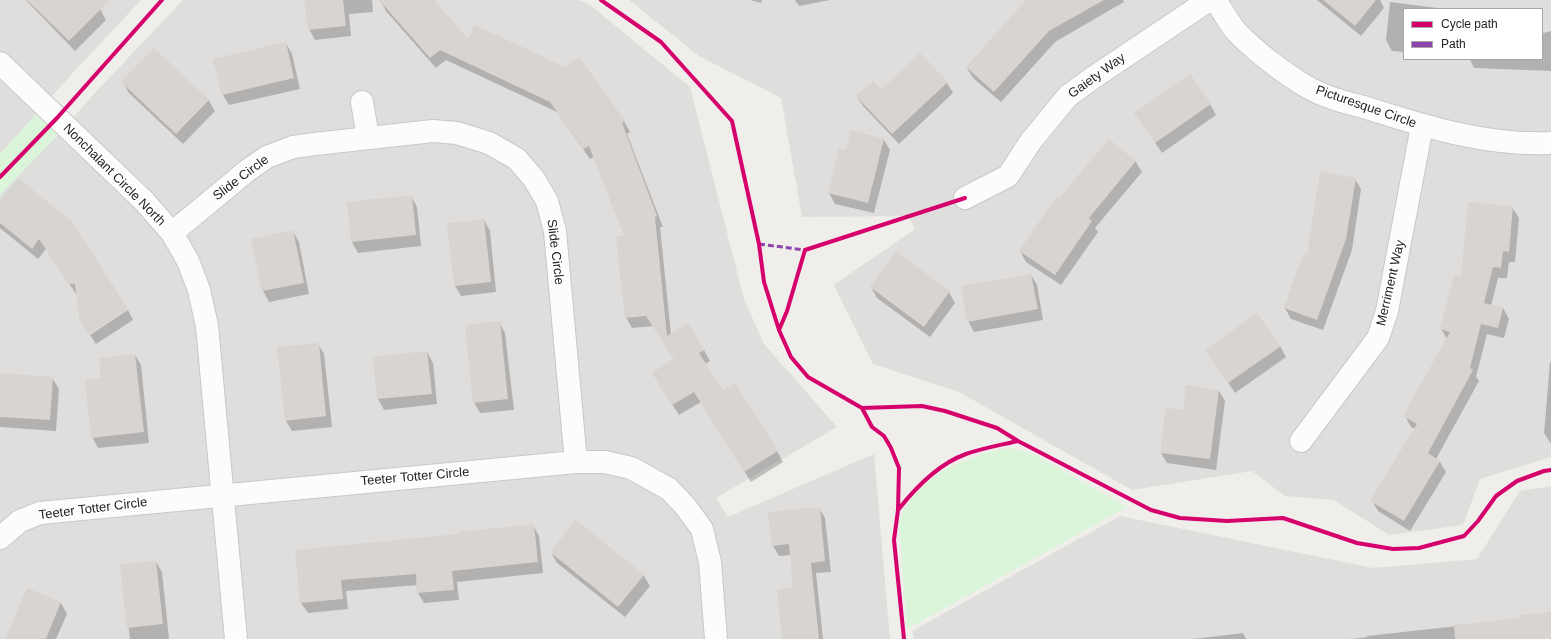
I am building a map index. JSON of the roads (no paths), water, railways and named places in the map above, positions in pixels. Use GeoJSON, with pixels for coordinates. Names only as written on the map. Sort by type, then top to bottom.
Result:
{"type":"FeatureCollection","features":[{"type":"Feature","properties":{"kind":"street","name":"Gaiety Way"},"geometry":{"type":"LineString","coordinates":[[965,198],[1008,176],[1031,141],[1068,96],[1210,0]]}},
{"type":"Feature","properties":{"kind":"street","name":"Picturesque Circle"},"geometry":{"type":"LineString","coordinates":[[1215,0],[1235,30],[1273,63],[1310,89],[1422,126],[1517,142],[1551,143]]}},
{"type":"Feature","properties":{"kind":"street","name":"Nonchalant Circle North"},"geometry":{"type":"LineString","coordinates":[[0,63],[144,201],[172,233],[188,261],[199,290],[207,326],[236,639]]}},
{"type":"Feature","properties":{"kind":"street"},"geometry":{"type":"LineString","coordinates":[[362,102],[368,138]]}},
{"type":"Feature","properties":{"kind":"street","name":"Merriment Way"},"geometry":{"type":"LineString","coordinates":[[1301,441],[1378,338],[1387,311],[1422,126]]}},
{"type":"Feature","properties":{"kind":"street","name":"Slide Circle"},"geometry":{"type":"LineString","coordinates":[[172,233],[248,170],[267,157],[293,147],[433,131],[457,133],[489,143],[517,160],[534,179],[547,201],[555,231],[576,462]]}},
{"type":"Feature","properties":{"kind":"street","name":"Teeter Totter Circle"},"geometry":{"type":"LineString","coordinates":[[0,537],[20,521],[40,513],[576,462],[605,462],[631,468],[669,489],[685,506],[702,530],[710,562],[716,639]]}}]}
